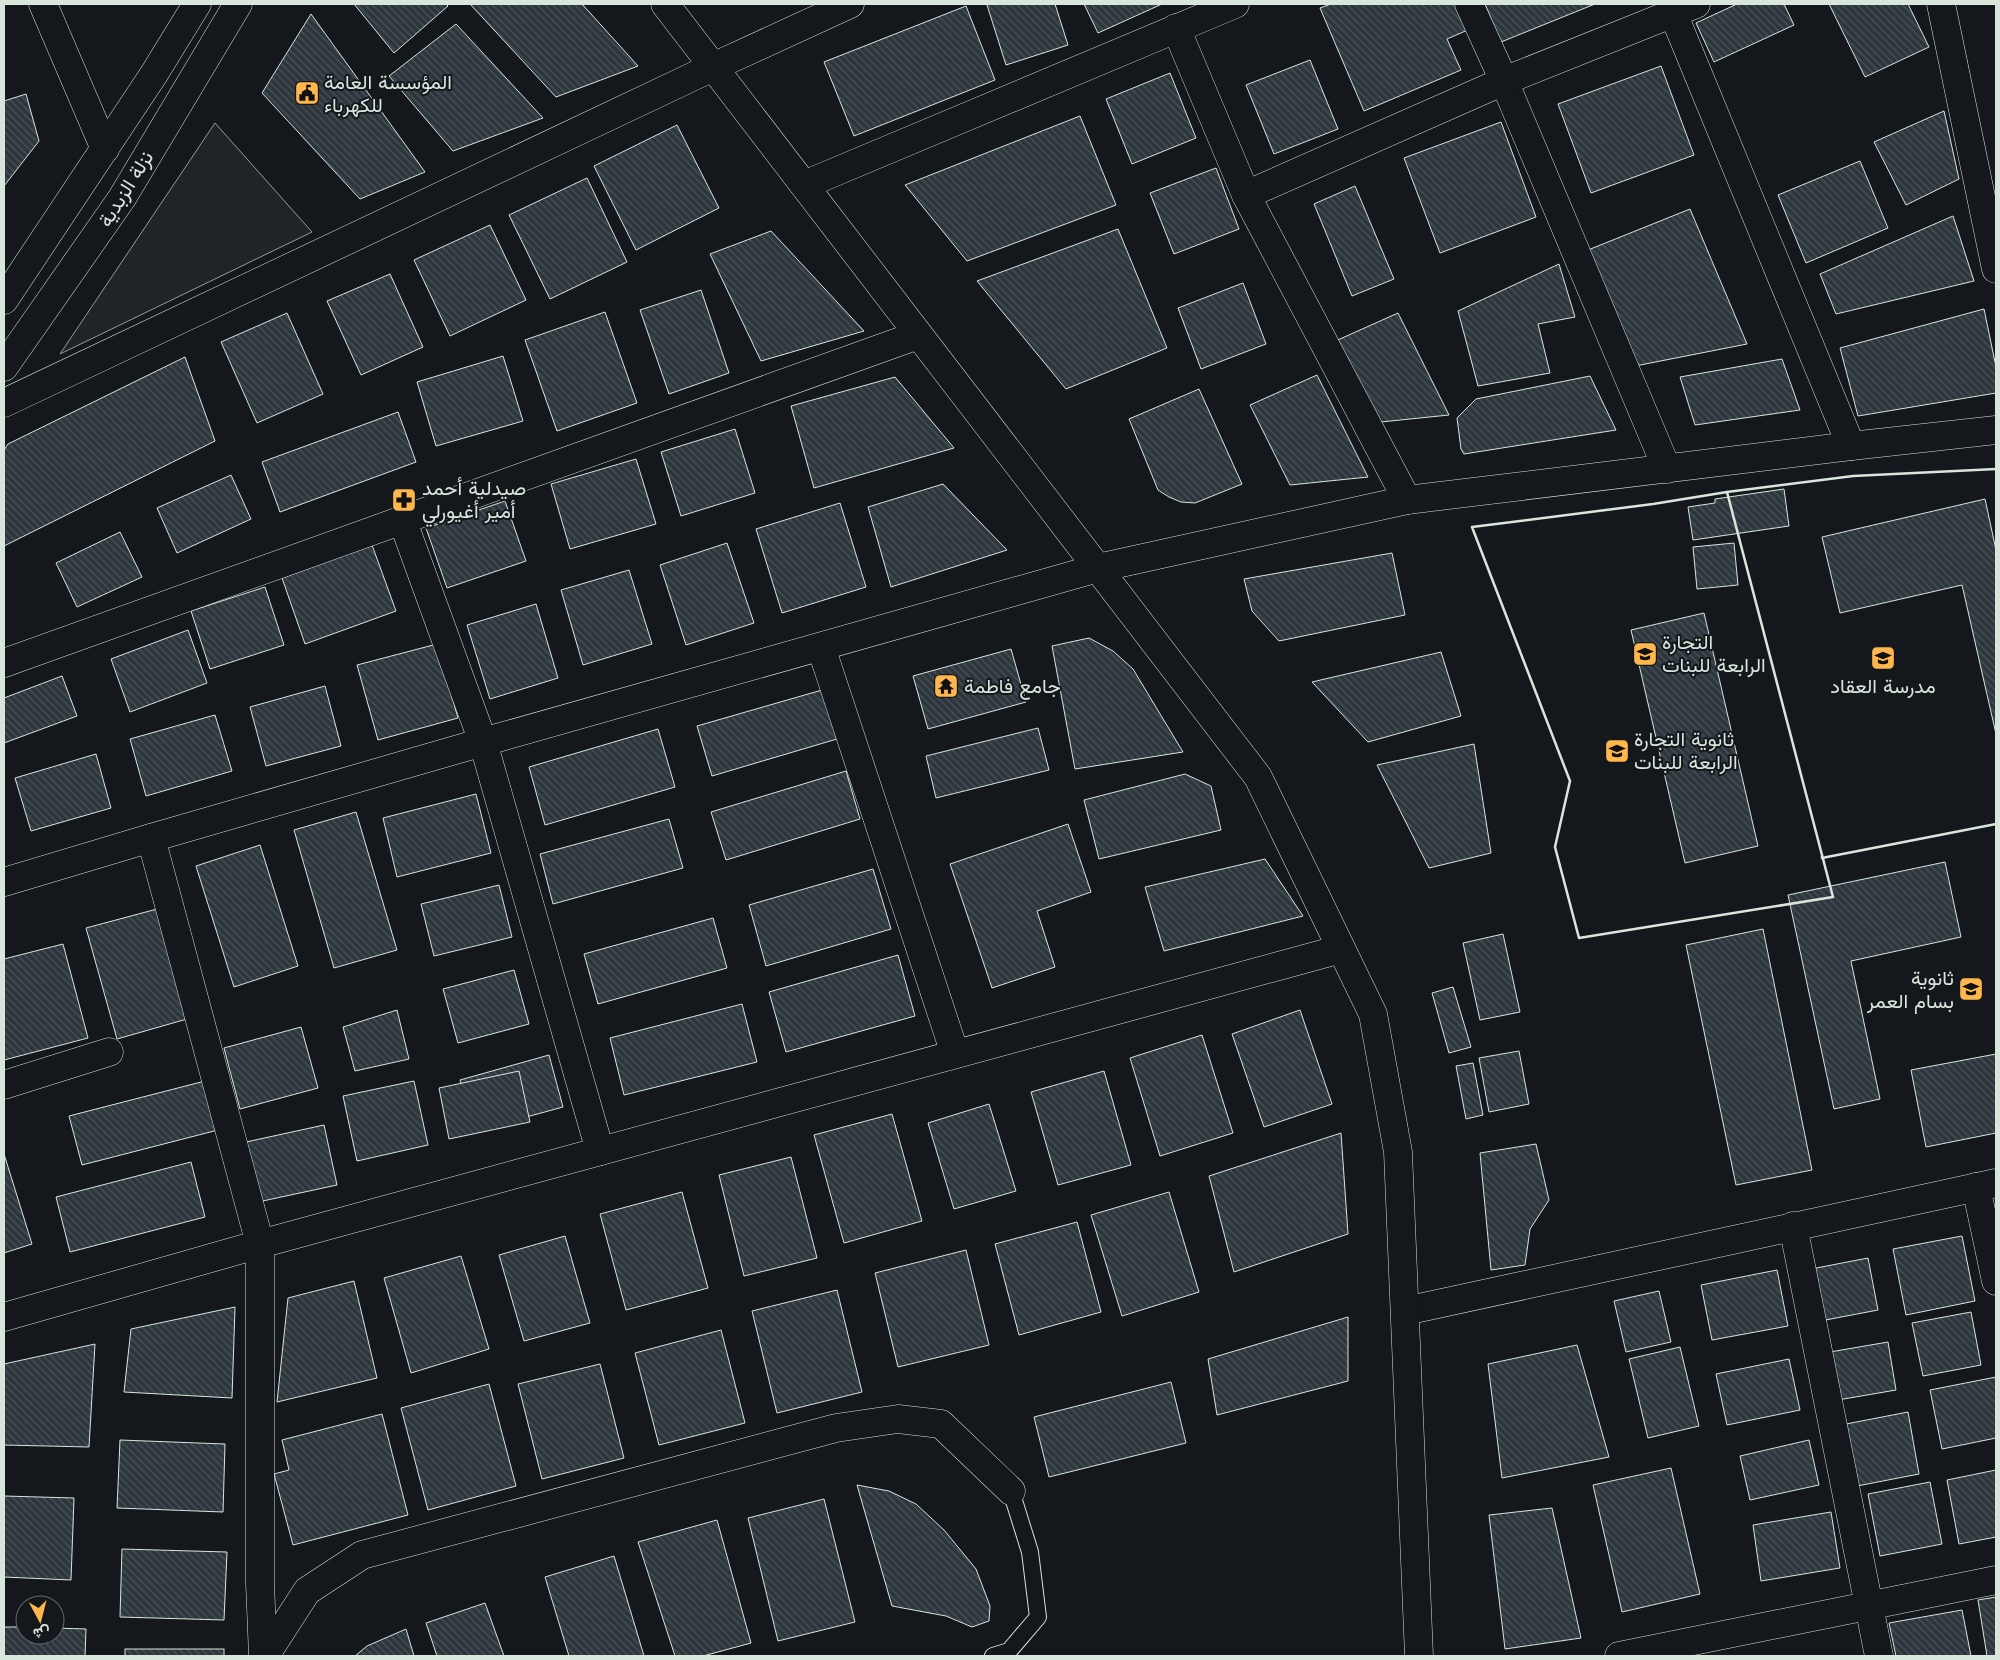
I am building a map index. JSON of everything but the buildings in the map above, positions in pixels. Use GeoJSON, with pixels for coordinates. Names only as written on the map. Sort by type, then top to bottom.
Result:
{"type":"FeatureCollection","features":[{"type":"Feature","properties":{"kind":"street"},"geometry":{"type":"LineString","coordinates":[[43,4],[105,149]]}},
{"type":"Feature","properties":{"kind":"street","name":"نزلة الزبدية"},"geometry":{"type":"LineString","coordinates":[[4,300],[154,74],[197,4]]}},
{"type":"Feature","properties":{"kind":"street","name":"نزلة الزبدية"},"geometry":{"type":"LineString","coordinates":[[4,367],[122,198],[238,4]]}},
{"type":"Feature","properties":{"kind":"street"},"geometry":{"type":"LineString","coordinates":[[665,4],[1258,776],[1373,1014],[1398,1152],[1419,1656]]}},
{"type":"Feature","properties":{"kind":"street"},"geometry":{"type":"LineString","coordinates":[[4,403],[850,4]]}},
{"type":"Feature","properties":{"kind":"street"},"geometry":{"type":"LineString","coordinates":[[804,186],[1234,4]]}},
{"type":"Feature","properties":{"kind":"street"},"geometry":{"type":"LineString","coordinates":[[1469,4],[1504,81],[1667,469]]}},
{"type":"Feature","properties":{"kind":"street"},"geometry":{"type":"LineString","coordinates":[[1941,4],[1996,269]]}},
{"type":"Feature","properties":{"kind":"street"},"geometry":{"type":"LineString","coordinates":[[1246,195],[1504,81],[1685,8],[1851,446]]}},
{"type":"Feature","properties":{"kind":"street"},"geometry":{"type":"LineString","coordinates":[[1176,28],[1246,195],[1406,500]]}},
{"type":"Feature","properties":{"kind":"street"},"geometry":{"type":"LineString","coordinates":[[4,663],[918,335]]}},
{"type":"Feature","properties":{"kind":"street"},"geometry":{"type":"LineString","coordinates":[[4,882],[483,742],[1098,568],[1406,500],[1996,430]]}},
{"type":"Feature","properties":{"kind":"street"},"geometry":{"type":"LineString","coordinates":[[402,519],[483,742],[600,1151]]}},
{"type":"Feature","properties":{"kind":"street"},"geometry":{"type":"LineString","coordinates":[[821,646],[955,1054]]}},
{"type":"Feature","properties":{"kind":"street"},"geometry":{"type":"LineString","coordinates":[[151,838],[260,1244],[260,1583],[264,1656]]}},
{"type":"Feature","properties":{"kind":"street"},"geometry":{"type":"LineString","coordinates":[[4,1317],[260,1244],[1341,949]]}},
{"type":"Feature","properties":{"kind":"street"},"geometry":{"type":"LineString","coordinates":[[4,1085],[109,1052]]}},
{"type":"Feature","properties":{"kind":"street"},"geometry":{"type":"LineString","coordinates":[[1405,1311],[1986,1185],[1996,1281]]}},
{"type":"Feature","properties":{"kind":"street"},"geometry":{"type":"LineString","coordinates":[[1793,1226],[1879,1656]]}},
{"type":"Feature","properties":{"kind":"street"},"geometry":{"type":"LineString","coordinates":[[264,1656],[307,1591],[362,1555],[836,1428],[898,1419],[941,1424],[1012,1491]]}},
{"type":"Feature","properties":{"kind":"street"},"geometry":{"type":"LineString","coordinates":[[1619,1656],[1996,1580]]}},
{"type":"Feature","properties":{"kind":"lane"},"geometry":{"type":"LineString","coordinates":[[993,1656],[1009,1652],[1038,1617],[1030,1552],[1012,1491]]}},
{"type":"Feature","properties":{"kind":"shaded area"},"geometry":{"type":"Polygon","coordinates":[[[215,123],[312,232],[60,354],[215,123]]]}},
{"type":"Feature","properties":{"kind":"wall"},"geometry":{"type":"LineString","coordinates":[[1727,493],[1853,476],[1996,469]]}},
{"type":"Feature","properties":{"kind":"wall"},"geometry":{"type":"LineString","coordinates":[[1727,492],[1833,897],[1579,938],[1555,847],[1570,781],[1472,527],[1653,504],[1727,492]]}},
{"type":"Feature","properties":{"kind":"wall"},"geometry":{"type":"LineString","coordinates":[[1822,856],[1822,858],[1996,824]]}},
{"type":"Feature","properties":{"kind":"place","name":"المؤسسة العامة للكهرباء"},"geometry":{"type":"Point","coordinates":[307,93]}},
{"type":"Feature","properties":{"kind":"place","name":"صيدلية أحمد أمير أغيورلي"},"geometry":{"type":"Point","coordinates":[404,500]}},
{"type":"Feature","properties":{"kind":"place","name":"التجارة الرابعة للبنات"},"geometry":{"type":"Point","coordinates":[1645,654]}},
{"type":"Feature","properties":{"kind":"place","name":"مدرسة العقاد"},"geometry":{"type":"Point","coordinates":[1883,658]}},
{"type":"Feature","properties":{"kind":"place","name":"جامع فاطمة"},"geometry":{"type":"Point","coordinates":[946,686]}},
{"type":"Feature","properties":{"kind":"place","name":"ثانوية التجارة الرابعة للبنات"},"geometry":{"type":"Point","coordinates":[1617,751]}},
{"type":"Feature","properties":{"kind":"place","name":"ثانوية بسام العمر"},"geometry":{"type":"Point","coordinates":[1971,989]}}]}
